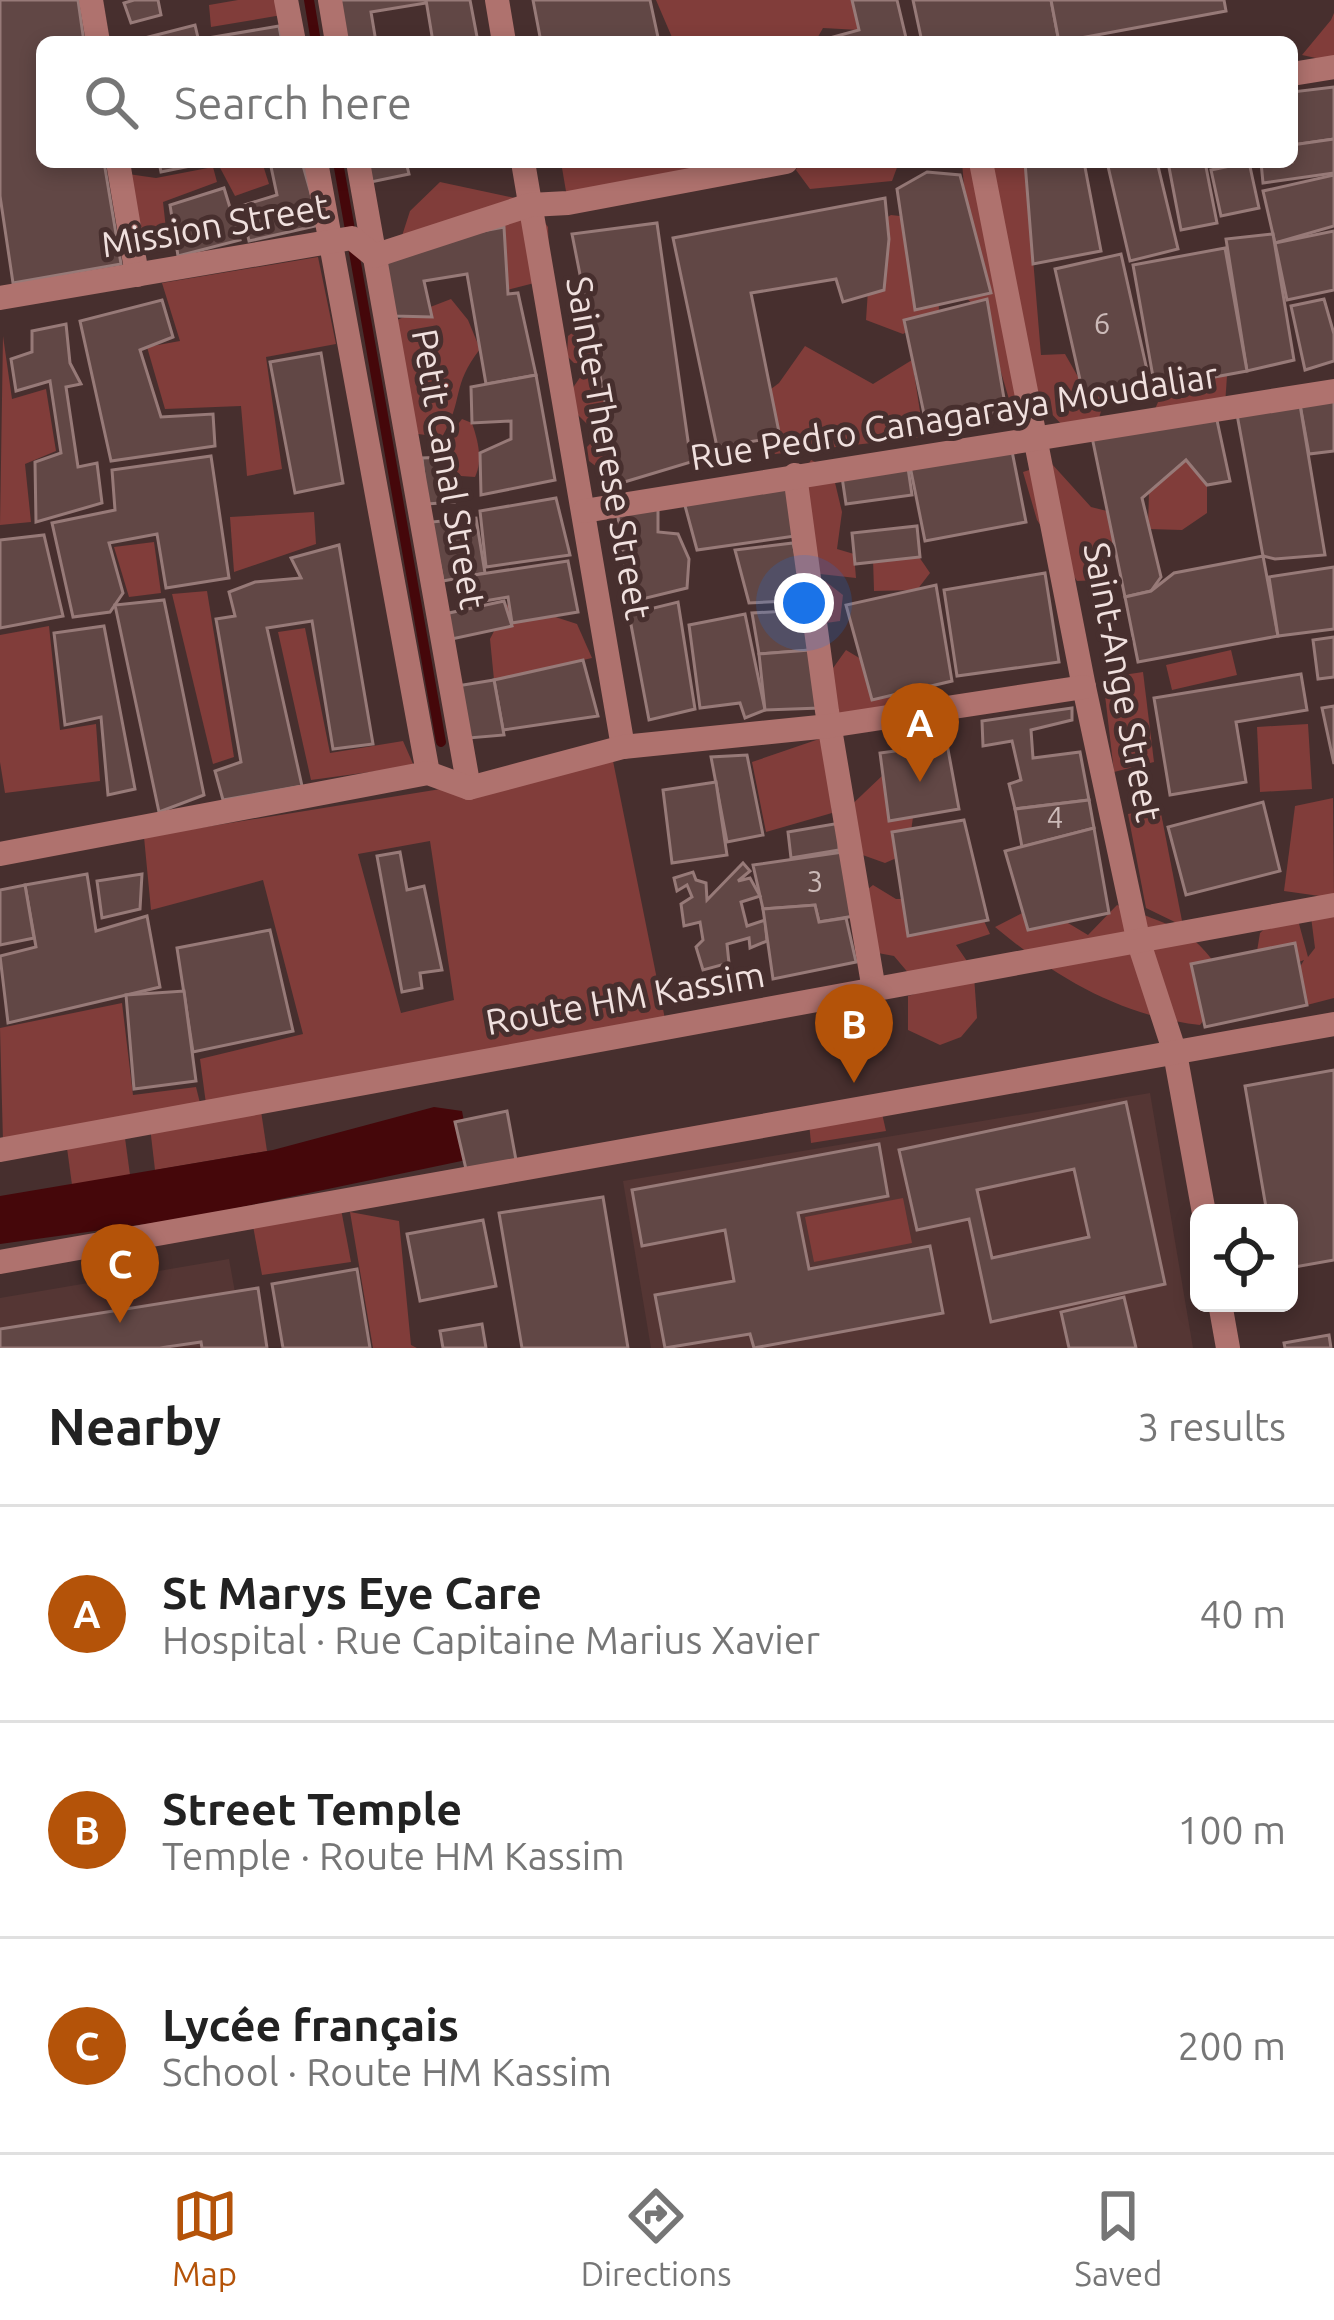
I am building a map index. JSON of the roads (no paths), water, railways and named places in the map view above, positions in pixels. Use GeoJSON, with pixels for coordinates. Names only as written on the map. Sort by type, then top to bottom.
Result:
{"type":"FeatureCollection","features":[{"type":"Feature","properties":{"kind":"street"},"geometry":{"type":"LineString","coordinates":[[91,0],[97,36]]}},
{"type":"Feature","properties":{"kind":"street"},"geometry":{"type":"LineString","coordinates":[[286,0],[293,36]]}},
{"type":"Feature","properties":{"kind":"street"},"geometry":{"type":"LineString","coordinates":[[330,0],[336,36]]}},
{"type":"Feature","properties":{"kind":"street"},"geometry":{"type":"LineString","coordinates":[[497,0],[503,36]]}},
{"type":"Feature","properties":{"kind":"street"},"geometry":{"type":"LineString","coordinates":[[1298,73],[1334,67]]}},
{"type":"Feature","properties":{"kind":"street"},"geometry":{"type":"LineString","coordinates":[[119,168],[137,274]]}},
{"type":"Feature","properties":{"kind":"street","name":"Petit Canal Street"},"geometry":{"type":"LineString","coordinates":[[317,168],[428,773]]}},
{"type":"Feature","properties":{"kind":"street","name":"Petit Canal Street"},"geometry":{"type":"LineString","coordinates":[[359,168],[469,788]]}},
{"type":"Feature","properties":{"kind":"street","name":"Sainte-Therese Street"},"geometry":{"type":"LineString","coordinates":[[524,168],[623,747]]}},
{"type":"Feature","properties":{"kind":"street","name":"Mission Street"},"geometry":{"type":"LineString","coordinates":[[0,298],[352,238],[374,256],[530,205],[568,203],[754,168]]}},
{"type":"Feature","properties":{"kind":"street","name":"Saint-Ange Street"},"geometry":{"type":"LineString","coordinates":[[982,168],[1084,686],[1139,943],[1175,1053],[1202,1204]]}},
{"type":"Feature","properties":{"kind":"street","name":"Rue Pedro Canagaraya Moudaliar"},"geometry":{"type":"LineString","coordinates":[[584,512],[1334,391]]}},
{"type":"Feature","properties":{"kind":"street"},"geometry":{"type":"LineString","coordinates":[[795,476],[829,726],[874,990]]}},
{"type":"Feature","properties":{"kind":"street"},"geometry":{"type":"LineString","coordinates":[[0,854],[428,773],[469,788],[623,747],[829,726],[1084,686]]}},
{"type":"Feature","properties":{"kind":"street","name":"Route HM Kassim"},"geometry":{"type":"LineString","coordinates":[[0,1150],[1334,905]]}},
{"type":"Feature","properties":{"kind":"street"},"geometry":{"type":"LineString","coordinates":[[0,1262],[1334,1024]]}},
{"type":"Feature","properties":{"kind":"street"},"geometry":{"type":"LineString","coordinates":[[1222,1312],[1228,1348]]}},
{"type":"Feature","properties":{"kind":"waterway"},"geometry":{"type":"LineString","coordinates":[[309,0],[315,36]]}},
{"type":"Feature","properties":{"kind":"waterway"},"geometry":{"type":"LineString","coordinates":[[339,168],[441,742]]}},
{"type":"Feature","properties":{"kind":"place","name":"St Marys Eye Care"},"geometry":{"type":"Point","coordinates":[920,782]}},
{"type":"Feature","properties":{"kind":"place","name":"Street Temple"},"geometry":{"type":"Point","coordinates":[854,1083]}},
{"type":"Feature","properties":{"kind":"place","name":"Lycée français"},"geometry":{"type":"Point","coordinates":[120,1323]}}]}
